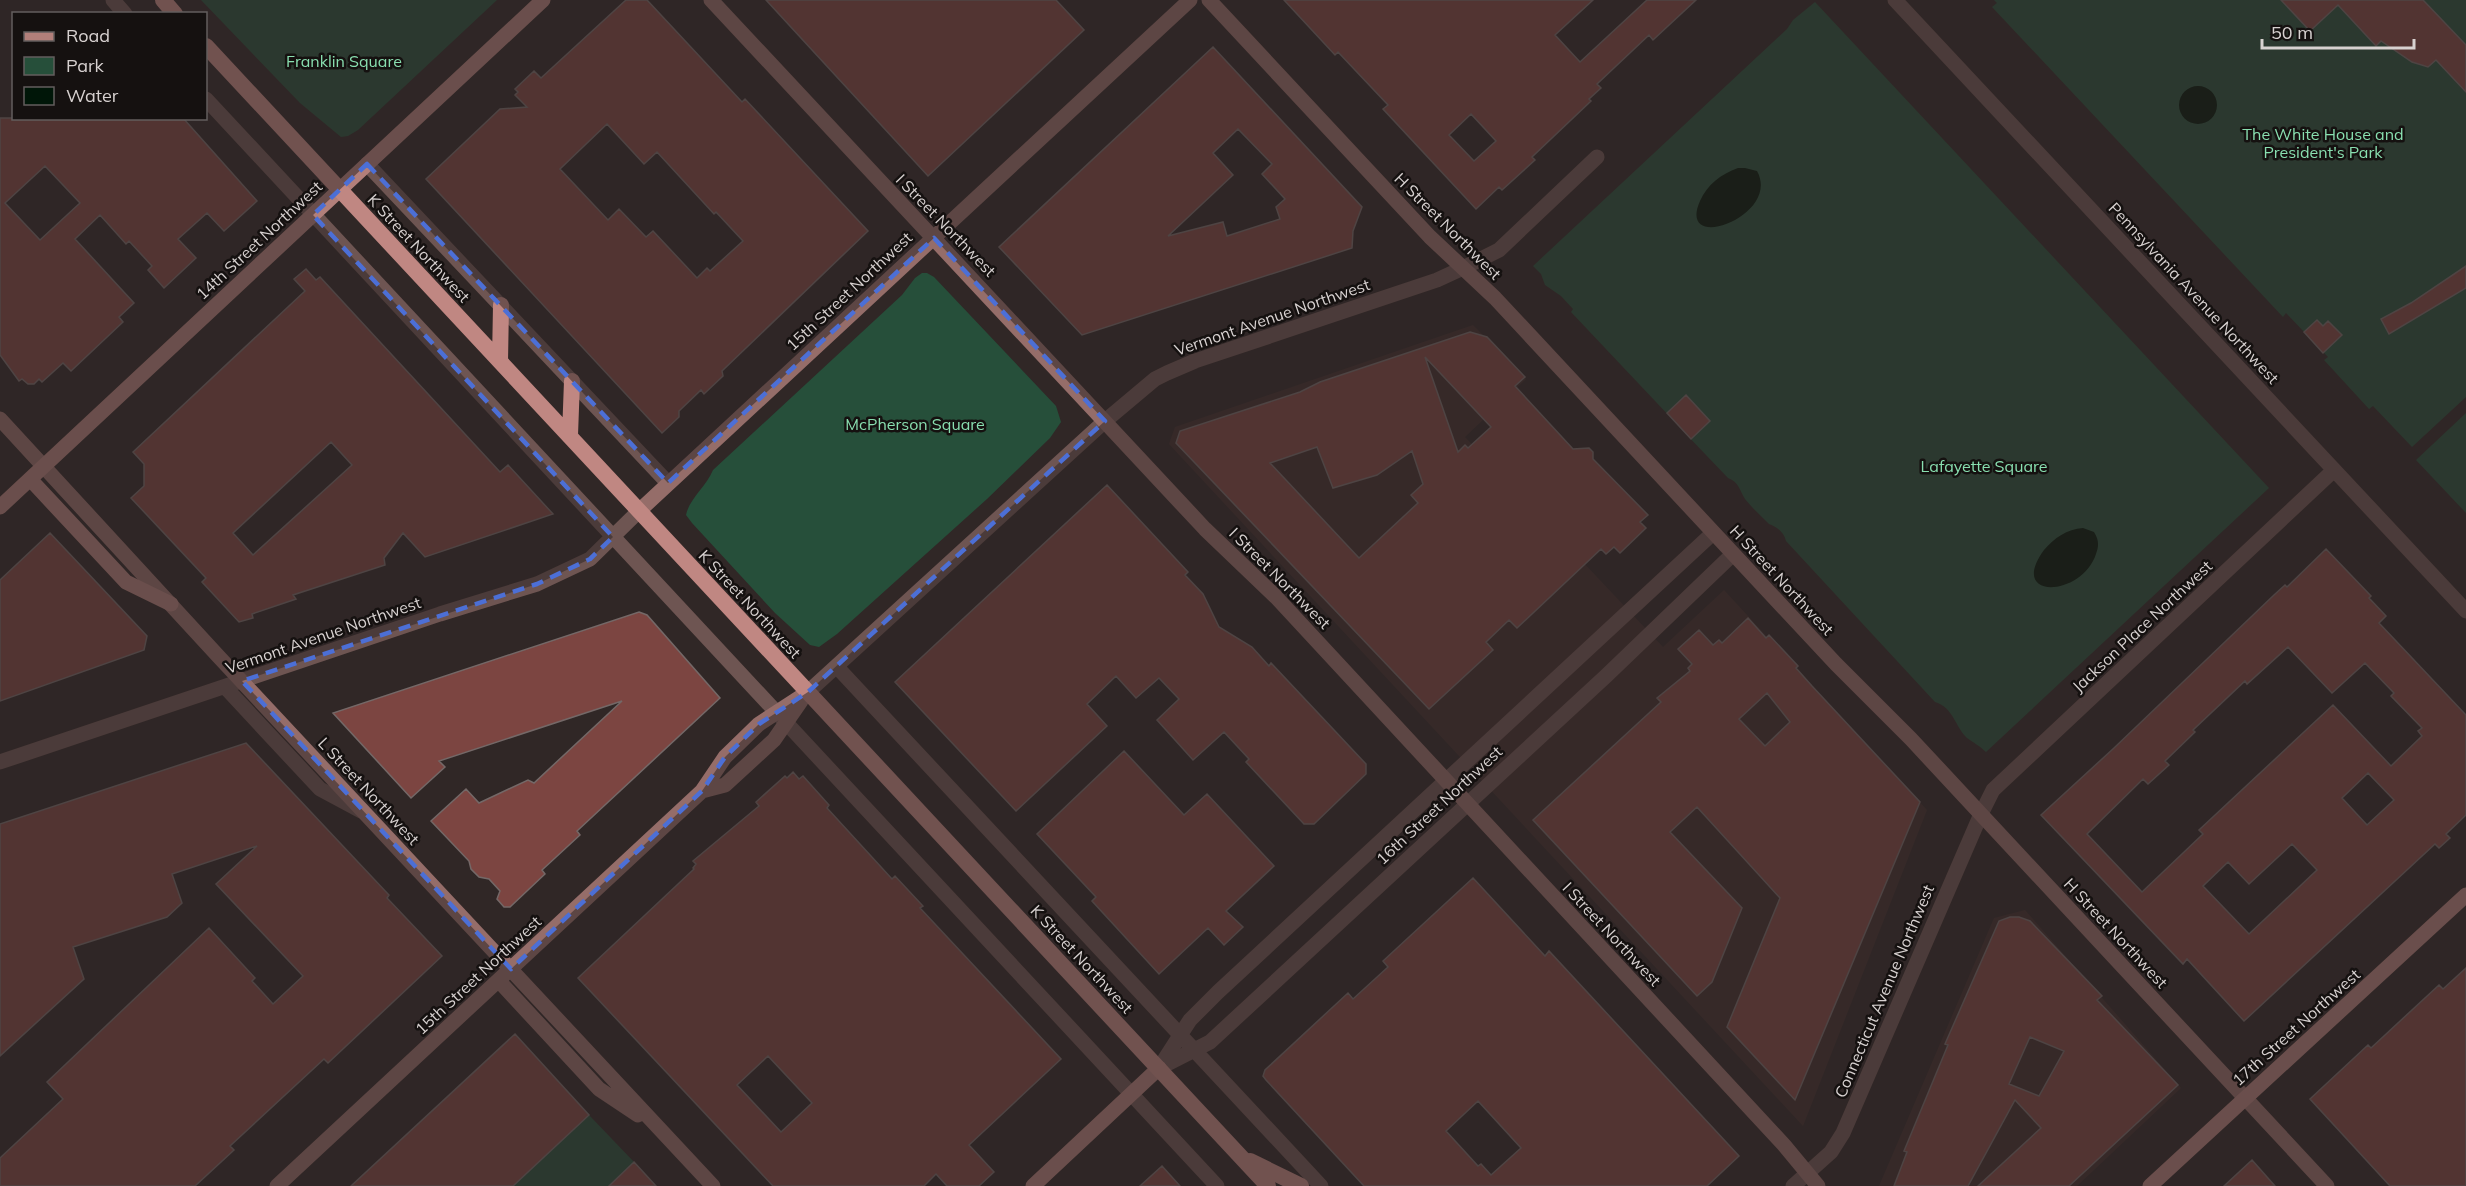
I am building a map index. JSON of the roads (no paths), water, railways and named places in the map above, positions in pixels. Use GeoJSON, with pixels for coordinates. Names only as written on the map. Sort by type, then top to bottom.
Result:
{"type":"FeatureCollection","features":[{"type":"Feature","properties":{"kind":"highway"},"geometry":{"type":"LineString","coordinates":[[163,0],[174,12]]}},
{"type":"Feature","properties":{"kind":"highway","name":"K Street Northwest"},"geometry":{"type":"LineString","coordinates":[[207,47],[1268,1186]]}},
{"type":"Feature","properties":{"kind":"highway"},"geometry":{"type":"LineString","coordinates":[[500,361],[501,305]]}},
{"type":"Feature","properties":{"kind":"highway"},"geometry":{"type":"LineString","coordinates":[[570,435],[572,381]]}},
{"type":"Feature","properties":{"kind":"highway"},"geometry":{"type":"LineString","coordinates":[[1241,1156],[1251,1186]]}},
{"type":"Feature","properties":{"kind":"highway"},"geometry":{"type":"LineString","coordinates":[[1241,1156],[1301,1186]]}},
{"type":"Feature","properties":{"kind":"main road","name":"14th Street Northwest"},"geometry":{"type":"LineString","coordinates":[[0,507],[543,0]]}},
{"type":"Feature","properties":{"kind":"main road","name":"I Street Northwest"},"geometry":{"type":"LineString","coordinates":[[711,0],[1205,528],[1276,597],[1784,1145],[1818,1186]]}},
{"type":"Feature","properties":{"kind":"main road","name":"15th Street Northwest"},"geometry":{"type":"LineString","coordinates":[[639,511],[1190,0]]}},
{"type":"Feature","properties":{"kind":"main road","name":"H Street Northwest"},"geometry":{"type":"LineString","coordinates":[[1209,0],[1389,194],[1502,306],[1836,664],[1911,739],[2327,1186]]}},
{"type":"Feature","properties":{"kind":"main road","name":"L Street Northwest"},"geometry":{"type":"LineString","coordinates":[[0,419],[713,1186]]}},
{"type":"Feature","properties":{"kind":"main road"},"geometry":{"type":"LineString","coordinates":[[30,479],[126,582],[171,604]]}},
{"type":"Feature","properties":{"kind":"main road","name":"15th Street Northwest"},"geometry":{"type":"LineString","coordinates":[[702,791],[725,785],[774,740],[781,718],[808,692]]}},
{"type":"Feature","properties":{"kind":"main road","name":"15th Street Northwest"},"geometry":{"type":"LineString","coordinates":[[277,1186],[702,791],[725,757],[759,724],[781,718]]}},
{"type":"Feature","properties":{"kind":"main road","name":"17th Street Northwest"},"geometry":{"type":"LineString","coordinates":[[2150,1186],[2466,895]]}},
{"type":"Feature","properties":{"kind":"main road"},"geometry":{"type":"LineString","coordinates":[[499,981],[599,1089],[662,1131]]}},
{"type":"Feature","properties":{"kind":"main road","name":"16th Street Northwest"},"geometry":{"type":"LineString","coordinates":[[1033,1186],[1159,1068]]}},
{"type":"Feature","properties":{"kind":"street"},"geometry":{"type":"LineString","coordinates":[[113,0],[123,12]]}},
{"type":"Feature","properties":{"kind":"street","name":"Pennsylvania Avenue Northwest"},"geometry":{"type":"LineString","coordinates":[[1895,0],[2466,611]]}},
{"type":"Feature","properties":{"kind":"street"},"geometry":{"type":"LineString","coordinates":[[207,100],[1217,1186]]}},
{"type":"Feature","properties":{"kind":"street","name":"Vermont Avenue Northwest"},"geometry":{"type":"LineString","coordinates":[[1105,421],[1155,380],[1167,373],[1195,361],[1437,280],[1499,250],[1597,157]]}},
{"type":"Feature","properties":{"kind":"street","name":"K Street Northwest"},"geometry":{"type":"LineString","coordinates":[[367,164],[668,483]]}},
{"type":"Feature","properties":{"kind":"street","name":"15th Street Northwest"},"geometry":{"type":"LineString","coordinates":[[808,692],[1105,421]]}},
{"type":"Feature","properties":{"kind":"street","name":"Jackson Place Northwest"},"geometry":{"type":"LineString","coordinates":[[1981,814],[1994,790],[2334,470]]}},
{"type":"Feature","properties":{"kind":"street","name":"Vermont Avenue Northwest"},"geometry":{"type":"LineString","coordinates":[[0,762],[440,614],[537,584],[590,558],[639,511]]}},
{"type":"Feature","properties":{"kind":"street","name":"16th Street Northwest"},"geometry":{"type":"LineString","coordinates":[[1159,1068],[1190,1020],[1218,992],[1713,533]]}},
{"type":"Feature","properties":{"kind":"street","name":"16th Street Northwest"},"geometry":{"type":"LineString","coordinates":[[1159,1068],[1210,1042],[1606,676],[1733,554]]}},
{"type":"Feature","properties":{"kind":"street","name":"K Street Northwest"},"geometry":{"type":"LineString","coordinates":[[837,667],[1321,1186]]}},
{"type":"Feature","properties":{"kind":"street"},"geometry":{"type":"LineString","coordinates":[[225,687],[320,789],[366,814]]}},
{"type":"Feature","properties":{"kind":"street","name":"Connecticut Avenue Northwest"},"geometry":{"type":"LineString","coordinates":[[1807,1173],[1831,1152],[1843,1133],[1981,814]]}},
{"type":"Feature","properties":{"kind":"street"},"geometry":{"type":"LineString","coordinates":[[1793,1186],[1807,1173]]}},
{"type":"Feature","properties":{"kind":"water"},"geometry":{"type":"Polygon","coordinates":[[[2198,86],[2212,91],[2217,105],[2212,119],[2198,124],[2184,119],[2179,105],[2184,91],[2198,86]]]}},
{"type":"Feature","properties":{"kind":"water"},"geometry":{"type":"Polygon","coordinates":[[[1738,168],[1757,171],[1761,187],[1755,202],[1744,215],[1729,223],[1714,227],[1702,225],[1697,217],[1700,201],[1706,190],[1726,173],[1738,168]]]}},
{"type":"Feature","properties":{"kind":"water"},"geometry":{"type":"Polygon","coordinates":[[[2083,528],[2094,532],[2098,543],[2096,554],[2088,568],[2077,579],[2064,585],[2051,587],[2041,585],[2035,578],[2035,567],[2044,550],[2061,535],[2083,528]]]}},
{"type":"Feature","properties":{"kind":"park label","name":"Franklin Square"},"geometry":{"type":"Point","coordinates":[344,61]}},
{"type":"Feature","properties":{"kind":"park label","name":"The White House and President's Park"},"geometry":{"type":"Point","coordinates":[2323,143]}},
{"type":"Feature","properties":{"kind":"park label","name":"McPherson Square"},"geometry":{"type":"Point","coordinates":[915,424]}},
{"type":"Feature","properties":{"kind":"park label","name":"Lafayette Square"},"geometry":{"type":"Point","coordinates":[1984,466]}}]}
